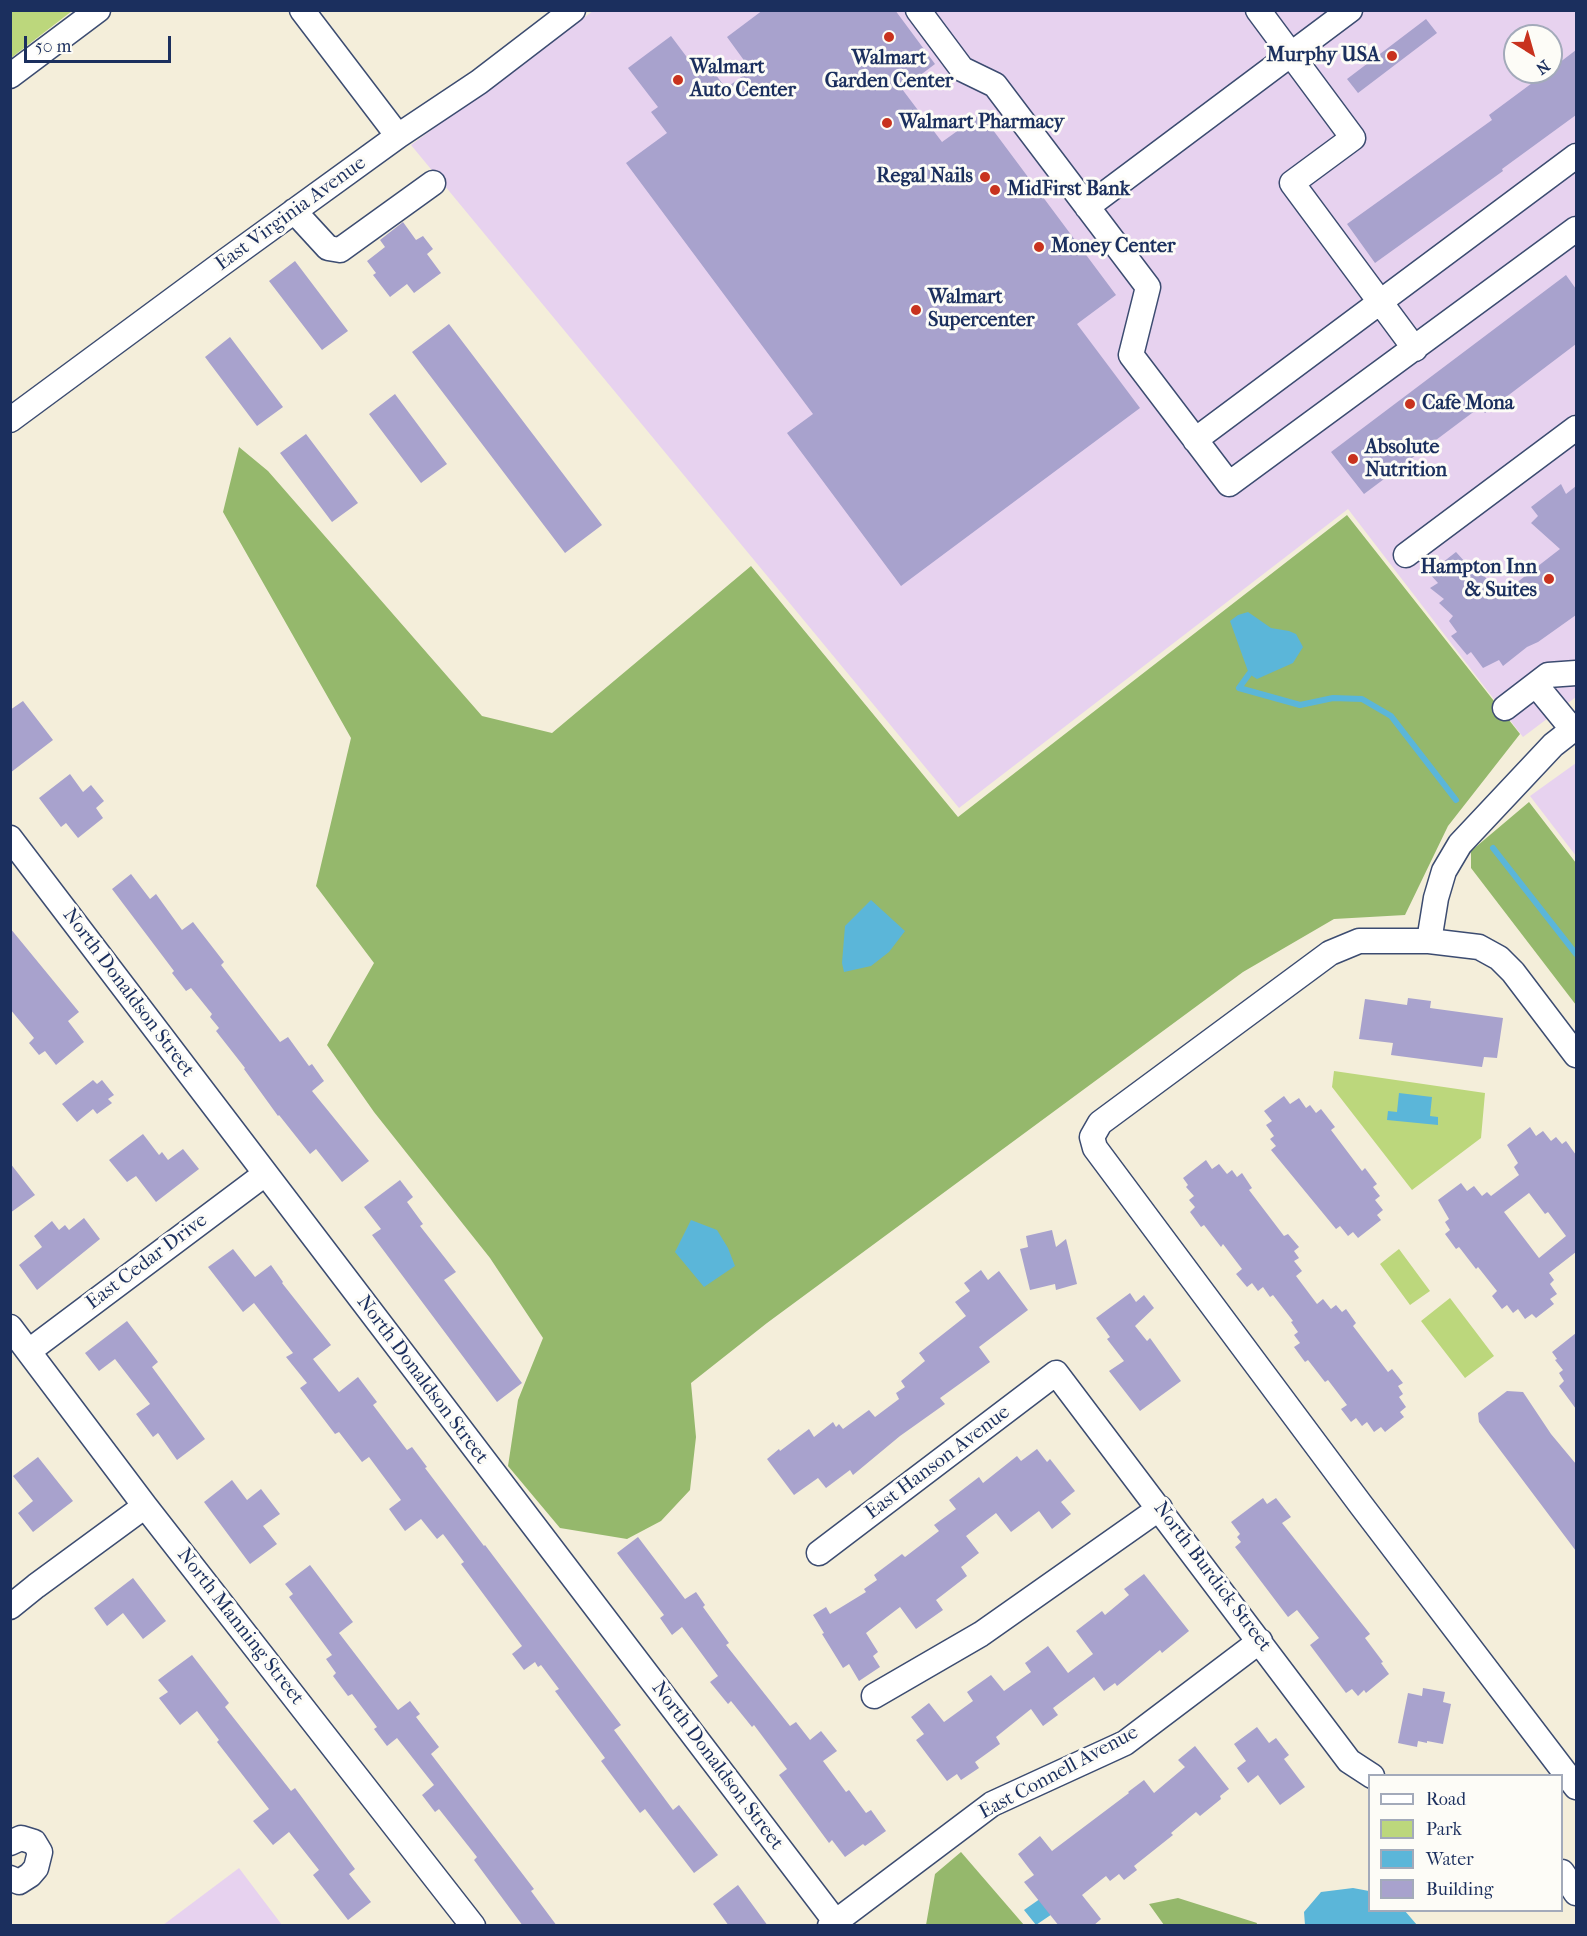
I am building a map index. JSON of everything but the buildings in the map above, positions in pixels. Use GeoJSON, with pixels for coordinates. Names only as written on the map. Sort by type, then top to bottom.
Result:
{"type":"FeatureCollection","features":[{"type":"Feature","properties":{"kind":"street"},"geometry":{"type":"LineString","coordinates":[[10,76],[98,10]]}},
{"type":"Feature","properties":{"kind":"street"},"geometry":{"type":"LineString","coordinates":[[302,10],[398,136]]}},
{"type":"Feature","properties":{"kind":"street","name":"East Virginia Avenue"},"geometry":{"type":"LineString","coordinates":[[10,420],[398,136],[479,82],[573,10]]}},
{"type":"Feature","properties":{"kind":"street"},"geometry":{"type":"LineString","coordinates":[[918,10],[962,69],[995,85],[1148,287],[1131,355],[1229,484],[1576,229]]}},
{"type":"Feature","properties":{"kind":"street"},"geometry":{"type":"LineString","coordinates":[[1258,10],[1353,138],[1292,183],[1415,349]]}},
{"type":"Feature","properties":{"kind":"street"},"geometry":{"type":"LineString","coordinates":[[1088,207],[1350,10]]}},
{"type":"Feature","properties":{"kind":"street"},"geometry":{"type":"LineString","coordinates":[[1195,440],[1576,156]]}},
{"type":"Feature","properties":{"kind":"street"},"geometry":{"type":"LineString","coordinates":[[294,212],[328,248],[340,250],[434,183]]}},
{"type":"Feature","properties":{"kind":"street"},"geometry":{"type":"LineString","coordinates":[[1406,555],[1576,428]]}},
{"type":"Feature","properties":{"kind":"street"},"geometry":{"type":"LineString","coordinates":[[1505,708],[1548,675],[1576,673]]}},
{"type":"Feature","properties":{"kind":"street"},"geometry":{"type":"LineString","coordinates":[[1429,941],[1436,898],[1444,871],[1460,844],[1553,745],[1575,729],[1536,685]]}},
{"type":"Feature","properties":{"kind":"street","name":"North Donaldson Street"},"geometry":{"type":"LineString","coordinates":[[10,838],[832,1923]]}},
{"type":"Feature","properties":{"kind":"street"},"geometry":{"type":"LineString","coordinates":[[1576,1055],[1499,957],[1479,947],[1429,941],[1359,941],[1330,953],[1100,1123],[1092,1137],[1092,1143],[1361,1505],[1576,1787]]}},
{"type":"Feature","properties":{"kind":"street","name":"East Cedar Drive"},"geometry":{"type":"LineString","coordinates":[[29,1351],[265,1174]]}},
{"type":"Feature","properties":{"kind":"street","name":"North Manning Street"},"geometry":{"type":"LineString","coordinates":[[10,1327],[145,1506],[473,1926]]}},
{"type":"Feature","properties":{"kind":"street","name":"North Burdick Street"},"geometry":{"type":"LineString","coordinates":[[1056,1373],[1349,1761],[1369,1774]]}},
{"type":"Feature","properties":{"kind":"street","name":"East Hanson Avenue"},"geometry":{"type":"LineString","coordinates":[[819,1553],[1056,1373]]}},
{"type":"Feature","properties":{"kind":"street"},"geometry":{"type":"LineString","coordinates":[[10,1607],[145,1506]]}},
{"type":"Feature","properties":{"kind":"street"},"geometry":{"type":"LineString","coordinates":[[874,1696],[981,1634],[1160,1508]]}},
{"type":"Feature","properties":{"kind":"street","name":"East Connell Avenue"},"geometry":{"type":"LineString","coordinates":[[832,1923],[992,1804],[1125,1743],[1260,1641]]}},
{"type":"Feature","properties":{"kind":"street"},"geometry":{"type":"LineString","coordinates":[[10,1843],[21,1838],[28,1840],[34,1842],[40,1852],[36,1868],[30,1875],[19,1882],[10,1878]]}},
{"type":"Feature","properties":{"kind":"street"},"geometry":{"type":"LineString","coordinates":[[1563,1874],[1576,1893]]}},
{"type":"Feature","properties":{"kind":"shaded area"},"geometry":{"type":"Polygon","coordinates":[[[593,11],[1576,11],[1576,697],[1523,737],[1348,509],[959,808],[411,145],[593,11]]]}},
{"type":"Feature","properties":{"kind":"shaded area"},"geometry":{"type":"Polygon","coordinates":[[[1576,763],[1576,856],[1530,796],[1576,763]]]}},
{"type":"Feature","properties":{"kind":"shaded area"},"geometry":{"type":"Polygon","coordinates":[[[239,1868],[282,1925],[163,1925],[239,1868]]]}},
{"type":"Feature","properties":{"kind":"green space"},"geometry":{"type":"Polygon","coordinates":[[[11,10],[72,10],[72,11],[11,58],[11,10]]]}},
{"type":"Feature","properties":{"kind":"green space"},"geometry":{"type":"Polygon","coordinates":[[[239,447],[268,471],[482,716],[552,733],[751,566],[958,817],[1347,515],[1520,734],[1448,826],[1405,915],[1334,919],[1243,972],[767,1323],[691,1383],[696,1437],[690,1490],[661,1521],[627,1539],[560,1528],[508,1466],[518,1400],[543,1338],[490,1258],[374,1112],[327,1045],[374,963],[316,886],[351,738],[223,512],[239,447]]]}},
{"type":"Feature","properties":{"kind":"green space"},"geometry":{"type":"Polygon","coordinates":[[[1529,802],[1576,863],[1576,1005],[1471,868],[1471,851],[1529,802]]]}},
{"type":"Feature","properties":{"kind":"green space"},"geometry":{"type":"Polygon","coordinates":[[[1334,1071],[1485,1093],[1481,1138],[1412,1190],[1332,1087],[1334,1071]]]}},
{"type":"Feature","properties":{"kind":"green space"},"geometry":{"type":"Polygon","coordinates":[[[1399,1249],[1430,1291],[1410,1305],[1380,1264],[1399,1249]]]}},
{"type":"Feature","properties":{"kind":"green space"},"geometry":{"type":"Polygon","coordinates":[[[1450,1298],[1494,1356],[1465,1378],[1421,1321],[1450,1298]]]}},
{"type":"Feature","properties":{"kind":"green space"},"geometry":{"type":"Polygon","coordinates":[[[961,1852],[1024,1925],[926,1925],[935,1874],[961,1852]]]}},
{"type":"Feature","properties":{"kind":"green space"},"geometry":{"type":"Polygon","coordinates":[[[1178,1898],[1257,1923],[1256,1926],[1164,1925],[1149,1904],[1178,1898]]]}},
{"type":"Feature","properties":{"kind":"water"},"geometry":{"type":"Polygon","coordinates":[[[1248,612],[1271,628],[1296,634],[1303,647],[1293,663],[1257,679],[1249,674],[1230,621],[1248,612]]]}},
{"type":"Feature","properties":{"kind":"water"},"geometry":{"type":"Polygon","coordinates":[[[871,900],[905,931],[889,952],[871,966],[844,972],[842,963],[845,926],[871,900]]]}},
{"type":"Feature","properties":{"kind":"water"},"geometry":{"type":"Polygon","coordinates":[[[1399,1093],[1432,1097],[1430,1116],[1438,1117],[1438,1125],[1387,1120],[1388,1111],[1397,1112],[1399,1093]]]}},
{"type":"Feature","properties":{"kind":"water"},"geometry":{"type":"Polygon","coordinates":[[[691,1220],[717,1230],[735,1266],[704,1287],[675,1252],[691,1220]]]}},
{"type":"Feature","properties":{"kind":"water"},"geometry":{"type":"Polygon","coordinates":[[[1353,1888],[1368,1891],[1368,1912],[1406,1912],[1417,1925],[1305,1925],[1304,1912],[1321,1892],[1353,1888]]]}},
{"type":"Feature","properties":{"kind":"water"},"geometry":{"type":"Polygon","coordinates":[[[1047,1894],[1058,1910],[1036,1925],[1024,1910],[1047,1894]]]}},
{"type":"Feature","properties":{"kind":"waterway"},"geometry":{"type":"LineString","coordinates":[[1249,674],[1239,688],[1300,705],[1333,698],[1362,699],[1391,716],[1456,800]]}},
{"type":"Feature","properties":{"kind":"waterway"},"geometry":{"type":"LineString","coordinates":[[1493,848],[1576,954]]}},
{"type":"Feature","properties":{"kind":"place","name":"Walmart Garden Center"},"geometry":{"type":"Point","coordinates":[889,37]}},
{"type":"Feature","properties":{"kind":"place","name":"Murphy USA"},"geometry":{"type":"Point","coordinates":[1392,56]}},
{"type":"Feature","properties":{"kind":"place","name":"Walmart Auto Center"},"geometry":{"type":"Point","coordinates":[678,80]}},
{"type":"Feature","properties":{"kind":"place","name":"Walmart Pharmacy"},"geometry":{"type":"Point","coordinates":[887,123]}},
{"type":"Feature","properties":{"kind":"place","name":"Regal Nails"},"geometry":{"type":"Point","coordinates":[985,177]}},
{"type":"Feature","properties":{"kind":"place","name":"MidFirst Bank"},"geometry":{"type":"Point","coordinates":[995,190]}},
{"type":"Feature","properties":{"kind":"place","name":"Money Center"},"geometry":{"type":"Point","coordinates":[1039,247]}},
{"type":"Feature","properties":{"kind":"place","name":"Walmart Supercenter"},"geometry":{"type":"Point","coordinates":[916,310]}},
{"type":"Feature","properties":{"kind":"place","name":"Cafe Mona"},"geometry":{"type":"Point","coordinates":[1410,404]}},
{"type":"Feature","properties":{"kind":"place","name":"Absolute Nutrition"},"geometry":{"type":"Point","coordinates":[1353,459]}},
{"type":"Feature","properties":{"kind":"place","name":"Hampton Inn & Suites"},"geometry":{"type":"Point","coordinates":[1549,579]}}]}
